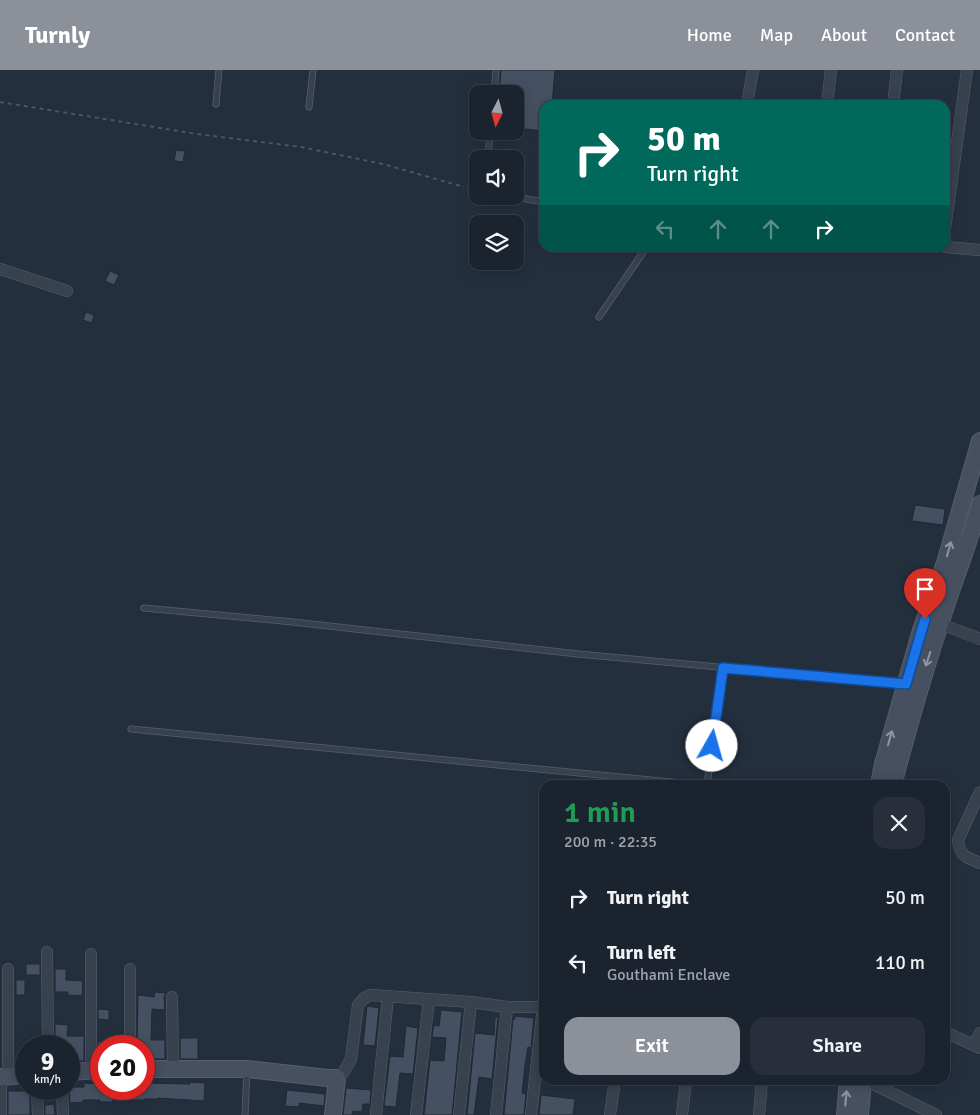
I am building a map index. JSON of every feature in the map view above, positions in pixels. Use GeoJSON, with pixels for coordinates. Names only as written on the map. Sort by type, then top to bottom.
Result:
{"type":"FeatureCollection","features":[{"type":"Feature","properties":{"kind":"street"},"geometry":{"type":"LineString","coordinates":[[748,100],[753,70]]}},
{"type":"Feature","properties":{"kind":"street"},"geometry":{"type":"LineString","coordinates":[[828,100],[831,70]]}},
{"type":"Feature","properties":{"kind":"street"},"geometry":{"type":"LineString","coordinates":[[894,100],[897,70]]}},
{"type":"Feature","properties":{"kind":"street"},"geometry":{"type":"LineString","coordinates":[[950,193],[967,70]]}},
{"type":"Feature","properties":{"kind":"street"},"geometry":{"type":"LineString","coordinates":[[950,247],[980,250]]}},
{"type":"Feature","properties":{"kind":"street"},"geometry":{"type":"LineString","coordinates":[[0,269],[67,291]]}},
{"type":"Feature","properties":{"kind":"street"},"geometry":{"type":"LineString","coordinates":[[894,780],[920,686],[945,563],[980,441]]}},
{"type":"Feature","properties":{"kind":"street"},"geometry":{"type":"LineString","coordinates":[[881,780],[883,764],[906,684],[932,621],[963,559],[979,510]]}},
{"type":"Feature","properties":{"kind":"street"},"geometry":{"type":"LineString","coordinates":[[932,621],[980,639]]}},
{"type":"Feature","properties":{"kind":"street"},"geometry":{"type":"LineString","coordinates":[[980,792],[958,840],[963,856],[980,862]]}},
{"type":"Feature","properties":{"kind":"street"},"geometry":{"type":"LineString","coordinates":[[47,952],[48,1035]]}},
{"type":"Feature","properties":{"kind":"street"},"geometry":{"type":"LineString","coordinates":[[91,954],[94,1035]]}},
{"type":"Feature","properties":{"kind":"street"},"geometry":{"type":"LineString","coordinates":[[2,1115],[8,968]]}},
{"type":"Feature","properties":{"kind":"street"},"geometry":{"type":"LineString","coordinates":[[130,969],[130,1035]]}},
{"type":"Feature","properties":{"kind":"street"},"geometry":{"type":"LineString","coordinates":[[155,1069],[247,1069],[337,1078],[344,1073],[351,1059],[358,1005],[370,995],[471,1002],[507,1007],[539,1007]]}},
{"type":"Feature","properties":{"kind":"street"},"geometry":{"type":"LineString","coordinates":[[376,1115],[388,996]]}},
{"type":"Feature","properties":{"kind":"street"},"geometry":{"type":"LineString","coordinates":[[172,997],[172,1069]]}},
{"type":"Feature","properties":{"kind":"street"},"geometry":{"type":"LineString","coordinates":[[416,1115],[429,999]]}},
{"type":"Feature","properties":{"kind":"street"},"geometry":{"type":"LineString","coordinates":[[459,1115],[471,1002]]}},
{"type":"Feature","properties":{"kind":"street"},"geometry":{"type":"LineString","coordinates":[[496,1115],[507,1007]]}},
{"type":"Feature","properties":{"kind":"street"},"geometry":{"type":"LineString","coordinates":[[950,1034],[977,1047],[980,1033]]}},
{"type":"Feature","properties":{"kind":"street"},"geometry":{"type":"LineString","coordinates":[[531,1115],[539,1049]]}},
{"type":"Feature","properties":{"kind":"street"},"geometry":{"type":"LineString","coordinates":[[333,1115],[337,1078]]}},
{"type":"Feature","properties":{"kind":"street"},"geometry":{"type":"LineString","coordinates":[[610,1115],[614,1085]]}},
{"type":"Feature","properties":{"kind":"street"},"geometry":{"type":"LineString","coordinates":[[682,1115],[685,1085]]}},
{"type":"Feature","properties":{"kind":"street"},"geometry":{"type":"LineString","coordinates":[[759,1115],[762,1085]]}},
{"type":"Feature","properties":{"kind":"street"},"geometry":{"type":"LineString","coordinates":[[845,1115],[848,1085]]}},
{"type":"Feature","properties":{"kind":"street"},"geometry":{"type":"LineString","coordinates":[[860,1115],[863,1085]]}},
{"type":"Feature","properties":{"kind":"street"},"geometry":{"type":"LineString","coordinates":[[874,1085],[936,1115]]}},
{"type":"Feature","properties":{"kind":"street"},"geometry":{"type":"LineString","coordinates":[[37,1100],[38,1115]]}},
{"type":"Feature","properties":{"kind":"street"},"geometry":{"type":"LineString","coordinates":[[62,1100],[63,1115]]}},
{"type":"Feature","properties":{"kind":"lane"},"geometry":{"type":"LineString","coordinates":[[216,104],[219,70]]}},
{"type":"Feature","properties":{"kind":"lane"},"geometry":{"type":"LineString","coordinates":[[309,107],[313,70]]}},
{"type":"Feature","properties":{"kind":"lane"},"geometry":{"type":"LineString","coordinates":[[495,85],[496,70]]}},
{"type":"Feature","properties":{"kind":"lane"},"geometry":{"type":"LineString","coordinates":[[524,198],[539,201]]}},
{"type":"Feature","properties":{"kind":"lane"},"geometry":{"type":"LineString","coordinates":[[599,317],[643,252]]}},
{"type":"Feature","properties":{"kind":"lane"},"geometry":{"type":"LineString","coordinates":[[144,608],[293,622],[578,654],[906,684]]}},
{"type":"Feature","properties":{"kind":"lane"},"geometry":{"type":"LineString","coordinates":[[708,780],[723,668]]}},
{"type":"Feature","properties":{"kind":"lane"},"geometry":{"type":"LineString","coordinates":[[131,730],[650,780]]}},
{"type":"Feature","properties":{"kind":"lane"},"geometry":{"type":"LineString","coordinates":[[245,1115],[247,1069]]}},
{"type":"Feature","properties":{"kind":"path"},"geometry":{"type":"LineString","coordinates":[[0,102],[197,134],[301,147],[383,164],[469,189]]}},
{"type":"Feature","properties":{"kind":"building"},"geometry":{"type":"Polygon","coordinates":[[[501,70],[555,70],[552,100],[539,100],[539,130],[524,129],[524,85],[500,85],[501,70]]]}},
{"type":"Feature","properties":{"kind":"building"},"geometry":{"type":"Polygon","coordinates":[[[176,150],[185,151],[183,162],[174,161],[176,150]]]}},
{"type":"Feature","properties":{"kind":"building"},"geometry":{"type":"Polygon","coordinates":[[[110,271],[119,275],[114,285],[105,281],[110,271]]]}},
{"type":"Feature","properties":{"kind":"building"},"geometry":{"type":"Polygon","coordinates":[[[86,312],[94,315],[92,323],[83,320],[86,312]]]}},
{"type":"Feature","properties":{"kind":"building"},"geometry":{"type":"Polygon","coordinates":[[[915,505],[945,509],[943,525],[912,521],[915,505]]]}},
{"type":"Feature","properties":{"kind":"building"},"geometry":{"type":"Polygon","coordinates":[[[26,964],[40,964],[40,975],[26,975],[26,964]]]}},
{"type":"Feature","properties":{"kind":"building"},"geometry":{"type":"Polygon","coordinates":[[[55,969],[66,969],[66,980],[83,981],[82,996],[68,995],[68,992],[55,992],[55,969]]]}},
{"type":"Feature","properties":{"kind":"building"},"geometry":{"type":"Polygon","coordinates":[[[16,980],[25,980],[25,995],[16,995],[16,980]]]}},
{"type":"Feature","properties":{"kind":"building"},"geometry":{"type":"Polygon","coordinates":[[[155,992],[166,993],[164,997],[165,1010],[152,1009],[151,1035],[137,1035],[138,995],[154,997],[155,992]]]}},
{"type":"Feature","properties":{"kind":"building"},"geometry":{"type":"Polygon","coordinates":[[[367,1006],[379,1008],[375,1046],[363,1045],[367,1006]]]}},
{"type":"Feature","properties":{"kind":"building"},"geometry":{"type":"Polygon","coordinates":[[[98,1009],[109,1010],[109,1020],[98,1019],[98,1009]]]}},
{"type":"Feature","properties":{"kind":"building"},"geometry":{"type":"Polygon","coordinates":[[[441,1010],[462,1012],[452,1115],[424,1115],[430,1060],[444,1061],[446,1038],[432,1037],[434,1025],[439,1026],[441,1010]]]}},
{"type":"Feature","properties":{"kind":"building"},"geometry":{"type":"Polygon","coordinates":[[[515,1016],[534,1018],[531,1048],[528,1047],[522,1093],[526,1094],[524,1115],[504,1115],[513,1019],[515,1019],[515,1016]]]}},
{"type":"Feature","properties":{"kind":"building"},"geometry":{"type":"Polygon","coordinates":[[[495,1017],[498,1017],[492,1079],[479,1077],[474,1115],[467,1115],[475,1033],[494,1035],[495,1017]]]}},
{"type":"Feature","properties":{"kind":"building"},"geometry":{"type":"Polygon","coordinates":[[[55,1024],[68,1025],[67,1035],[55,1035],[55,1024]]]}},
{"type":"Feature","properties":{"kind":"building"},"geometry":{"type":"Polygon","coordinates":[[[406,1026],[418,1028],[413,1074],[400,1073],[396,1107],[384,1106],[390,1056],[403,1057],[406,1026]]]}},
{"type":"Feature","properties":{"kind":"building"},"geometry":{"type":"Polygon","coordinates":[[[80,1036],[84,1036],[84,1061],[80,1061],[80,1036]]]}},
{"type":"Feature","properties":{"kind":"building"},"geometry":{"type":"Polygon","coordinates":[[[180,1038],[198,1038],[198,1059],[180,1059],[180,1038]]]}},
{"type":"Feature","properties":{"kind":"building"},"geometry":{"type":"Polygon","coordinates":[[[155,1040],[165,1040],[165,1059],[155,1059],[155,1040]]]}},
{"type":"Feature","properties":{"kind":"building"},"geometry":{"type":"Polygon","coordinates":[[[190,1082],[205,1083],[204,1101],[155,1099],[155,1083],[190,1084],[190,1082]]]}},
{"type":"Feature","properties":{"kind":"building"},"geometry":{"type":"Polygon","coordinates":[[[84,1083],[90,1083],[90,1100],[70,1103],[70,1100],[80,1100],[80,1087],[84,1087],[84,1083]]]}},
{"type":"Feature","properties":{"kind":"building"},"geometry":{"type":"Polygon","coordinates":[[[346,1088],[371,1090],[370,1104],[363,1104],[362,1112],[353,1111],[352,1115],[343,1115],[346,1088]]]}},
{"type":"Feature","properties":{"kind":"building"},"geometry":{"type":"Polygon","coordinates":[[[287,1090],[325,1094],[324,1106],[299,1103],[299,1107],[285,1106],[287,1090]]]}},
{"type":"Feature","properties":{"kind":"building"},"geometry":{"type":"Polygon","coordinates":[[[8,1091],[15,1091],[15,1100],[30,1100],[30,1115],[8,1115],[8,1091]]]}},
{"type":"Feature","properties":{"kind":"building"},"geometry":{"type":"Polygon","coordinates":[[[541,1095],[575,1099],[573,1115],[539,1115],[541,1095]]]}},
{"type":"Feature","properties":{"kind":"building"},"geometry":{"type":"Polygon","coordinates":[[[100,1100],[113,1100],[113,1102],[100,1102],[100,1100]]]}},
{"type":"Feature","properties":{"kind":"building"},"geometry":{"type":"Polygon","coordinates":[[[54,1104],[55,1115],[45,1115],[45,1105],[54,1104]]]}},
{"type":"Feature","properties":{"kind":"route"},"geometry":{"type":"LineString","coordinates":[[712,746],[723,668],[906,684],[925,619]]}}]}
